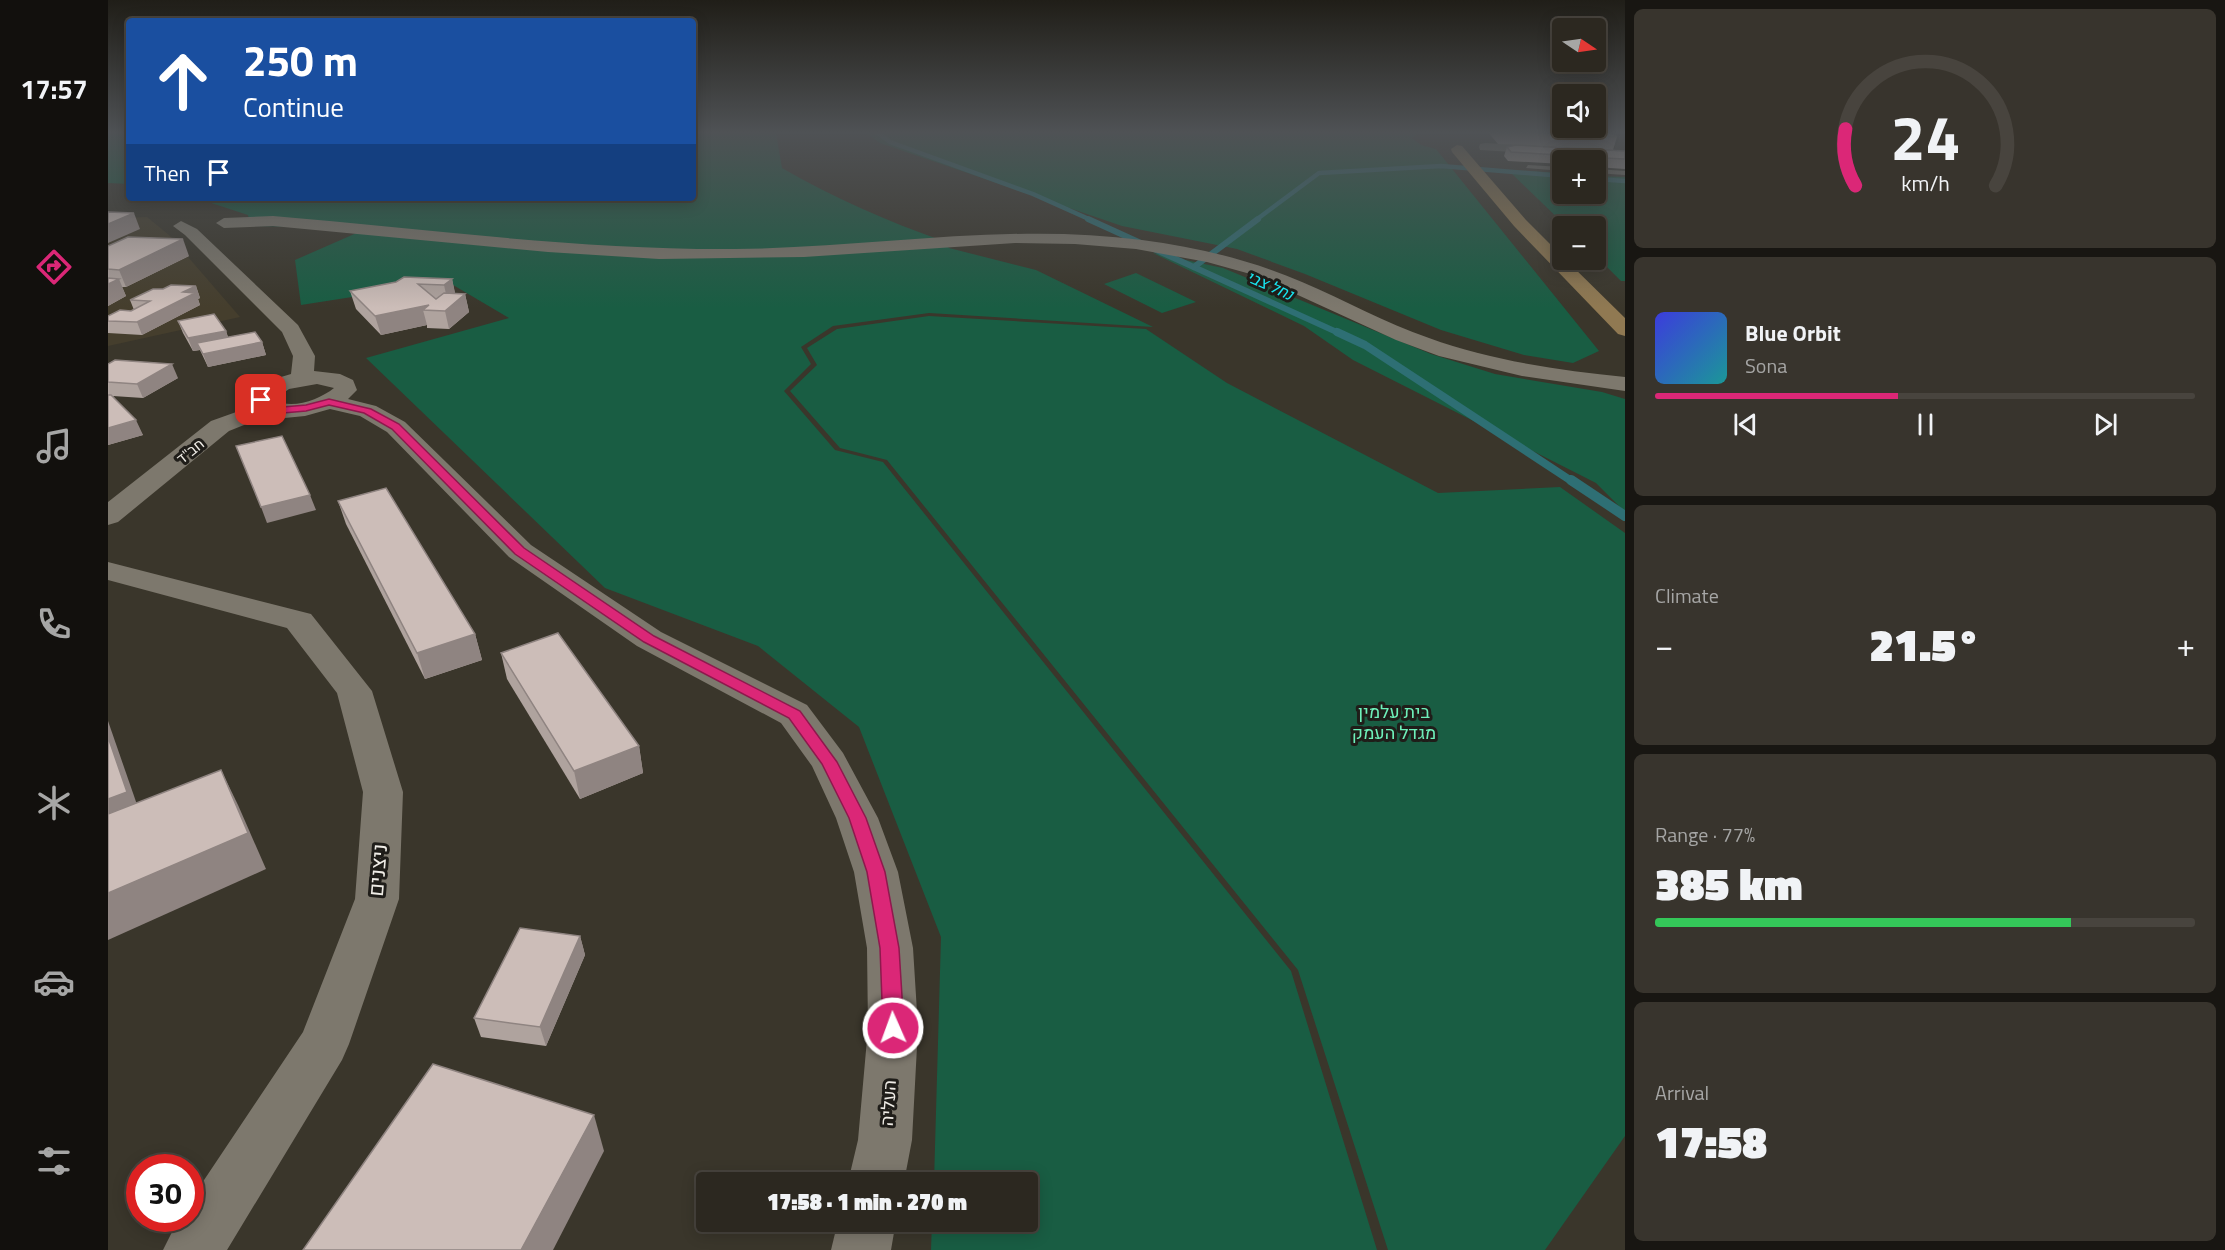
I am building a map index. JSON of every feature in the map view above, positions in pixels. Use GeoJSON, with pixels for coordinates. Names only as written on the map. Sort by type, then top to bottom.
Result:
{"type":"FeatureCollection","features":[{"type":"Feature","properties":{"kind":"street"},"geometry":{"type":"LineString","coordinates":[[1497,190],[1520,223],[1625,330]]}},
{"type":"Feature","properties":{"kind":"street"},"geometry":{"type":"LineString","coordinates":[[197,237],[221,219],[242,212],[286,222]]}},
{"type":"Feature","properties":{"kind":"street"},"geometry":{"type":"LineString","coordinates":[[315,391],[282,384],[273,403],[306,408],[315,391],[304,356],[291,329],[197,237],[185,220],[286,222],[523,246],[645,253],[726,254],[829,251],[1018,237],[1132,243],[1202,255],[1260,272],[1378,326],[1446,351],[1510,366],[1625,384]]}},
{"type":"Feature","properties":{"kind":"street","name":"העליה"},"geometry":{"type":"LineString","coordinates":[[315,391],[368,411],[396,427],[520,551],[649,639],[794,714],[829,762],[857,818],[876,872],[890,948],[893,1028],[885,1140],[878,1172]]}},
{"type":"Feature","properties":{"kind":"street","name":"חב\"ד"},"geometry":{"type":"LineString","coordinates":[[108,493],[219,412],[273,403]]}},
{"type":"Feature","properties":{"kind":"street","name":"חב\"ד"},"geometry":{"type":"LineString","coordinates":[[108,516],[220,426],[273,403]]}},
{"type":"Feature","properties":{"kind":"street","name":"ניצנים"},"geometry":{"type":"LineString","coordinates":[[108,572],[299,621],[354,691],[382,792],[377,899],[324,1044],[193,1250]]}},
{"type":"Feature","properties":{"kind":"street","name":"ניצנים"},"geometry":{"type":"LineString","coordinates":[[108,592],[184,592]]}},
{"type":"Feature","properties":{"kind":"street"},"geometry":{"type":"LineString","coordinates":[[861,1250],[865,1232]]}},
{"type":"Feature","properties":{"kind":"shaded area"},"geometry":{"type":"Polygon","coordinates":[[[147,217],[169,235],[240,317],[108,346],[108,218],[147,217]]]}},
{"type":"Feature","properties":{"kind":"green space"},"geometry":{"type":"Polygon","coordinates":[[[696,190],[824,190],[881,217],[943,241],[949,248],[1036,270],[1153,327],[929,313],[833,326],[801,347],[811,364],[784,391],[835,450],[883,462],[1291,971],[1377,1250],[931,1250],[932,1232],[1038,1232],[1038,1172],[934,1172],[941,937],[859,727],[758,646],[605,588],[366,358],[509,318],[448,282],[301,305],[295,260],[368,228],[250,226],[248,215],[205,201],[696,201],[696,190]]]}},
{"type":"Feature","properties":{"kind":"green space"},"geometry":{"type":"Polygon","coordinates":[[[1018,190],[1469,190],[1599,351],[1573,363],[1524,355],[1441,330],[1305,274],[1237,249],[1122,226],[1018,190]]]}},
{"type":"Feature","properties":{"kind":"green space"},"geometry":{"type":"Polygon","coordinates":[[[1529,190],[1552,190],[1552,204],[1606,204],[1606,190],[1625,190],[1625,281],[1621,281],[1606,266],[1606,216],[1556,216],[1529,190]]]}},
{"type":"Feature","properties":{"kind":"green space"},"geometry":{"type":"Polygon","coordinates":[[[1153,253],[1223,268],[1431,354],[1495,374],[1602,392],[1625,399],[1625,512],[1596,483],[1353,360],[1304,326],[1153,253]]]}},
{"type":"Feature","properties":{"kind":"green space"},"geometry":{"type":"Polygon","coordinates":[[[1136,273],[1196,302],[1162,313],[1104,284],[1136,273]]]}},
{"type":"Feature","properties":{"kind":"green space","name":"בית עלמין מגדל העמק"},"geometry":{"type":"Polygon","coordinates":[[[929,316],[1146,329],[1227,383],[1438,493],[1560,487],[1625,533],[1625,1136],[1545,1250],[1388,1250],[1298,970],[887,460],[840,448],[790,391],[817,365],[807,348],[837,329],[929,316]]]}},
{"type":"Feature","properties":{"kind":"building"},"geometry":{"type":"Polygon","coordinates":[[[108,212],[134,213],[108,224],[108,212]]]}},
{"type":"Feature","properties":{"kind":"building"},"geometry":{"type":"Polygon","coordinates":[[[128,237],[183,239],[119,270],[108,269],[108,246],[128,237]]]}},
{"type":"Feature","properties":{"kind":"building"},"geometry":{"type":"Polygon","coordinates":[[[404,277],[452,279],[444,285],[418,284],[436,299],[444,293],[465,294],[445,311],[423,310],[429,305],[375,316],[350,291],[396,282],[404,277]]]}},
{"type":"Feature","properties":{"kind":"building"},"geometry":{"type":"Polygon","coordinates":[[[108,278],[119,279],[108,284],[108,278]]]}},
{"type":"Feature","properties":{"kind":"building"},"geometry":{"type":"Polygon","coordinates":[[[171,285],[196,286],[183,292],[195,293],[137,322],[108,321],[108,316],[120,310],[131,311],[150,301],[130,300],[153,289],[163,289],[171,285]]]}},
{"type":"Feature","properties":{"kind":"building"},"geometry":{"type":"Polygon","coordinates":[[[214,314],[226,331],[188,338],[178,321],[214,314]]]}},
{"type":"Feature","properties":{"kind":"building"},"geometry":{"type":"Polygon","coordinates":[[[255,332],[262,342],[203,354],[197,343],[255,332]]]}},
{"type":"Feature","properties":{"kind":"building"},"geometry":{"type":"Polygon","coordinates":[[[115,360],[172,364],[137,384],[108,382],[108,364],[115,360]]]}},
{"type":"Feature","properties":{"kind":"building"},"geometry":{"type":"Polygon","coordinates":[[[108,395],[111,395],[136,420],[108,428],[108,395]]]}},
{"type":"Feature","properties":{"kind":"building"},"geometry":{"type":"Polygon","coordinates":[[[282,436],[310,495],[261,507],[236,446],[282,436]]]}},
{"type":"Feature","properties":{"kind":"building"},"geometry":{"type":"Polygon","coordinates":[[[386,488],[475,634],[417,653],[338,501],[386,488]]]}},
{"type":"Feature","properties":{"kind":"building"},"geometry":{"type":"Polygon","coordinates":[[[558,633],[639,746],[574,771],[501,653],[558,633]]]}},
{"type":"Feature","properties":{"kind":"building"},"geometry":{"type":"Polygon","coordinates":[[[108,737],[127,792],[108,799],[108,737]]]}},
{"type":"Feature","properties":{"kind":"building"},"geometry":{"type":"Polygon","coordinates":[[[221,770],[248,833],[108,893],[108,814],[221,770]]]}},
{"type":"Feature","properties":{"kind":"building"},"geometry":{"type":"Polygon","coordinates":[[[520,928],[580,936],[540,1027],[474,1018],[520,928]]]}},
{"type":"Feature","properties":{"kind":"building"},"geometry":{"type":"Polygon","coordinates":[[[433,1064],[594,1115],[521,1250],[303,1250],[433,1064]]]}},
{"type":"Feature","properties":{"kind":"waterway","name":"נחל צבי"},"geometry":{"type":"LineString","coordinates":[[1023,190],[1091,220]]}},
{"type":"Feature","properties":{"kind":"waterway"},"geometry":{"type":"LineString","coordinates":[[1256,220],[1296,190]]}},
{"type":"Feature","properties":{"kind":"waterway","name":"נחל צבי"},"geometry":{"type":"LineString","coordinates":[[1088,219],[1341,334]]}},
{"type":"Feature","properties":{"kind":"waterway"},"geometry":{"type":"LineString","coordinates":[[1194,267],[1258,219]]}},
{"type":"Feature","properties":{"kind":"waterway","name":"נחל צבי"},"geometry":{"type":"LineString","coordinates":[[1337,332],[1365,345],[1573,482]]}},
{"type":"Feature","properties":{"kind":"waterway","name":"נחל צבי"},"geometry":{"type":"LineString","coordinates":[[1571,480],[1625,516]]}},
{"type":"Feature","properties":{"kind":"route"},"geometry":{"type":"LineString","coordinates":[[261,400],[266,406],[283,410],[306,408],[329,402],[368,411],[396,427],[520,551],[649,639],[794,714],[829,762],[857,818],[876,872],[890,948],[893,1028]]}}]}
